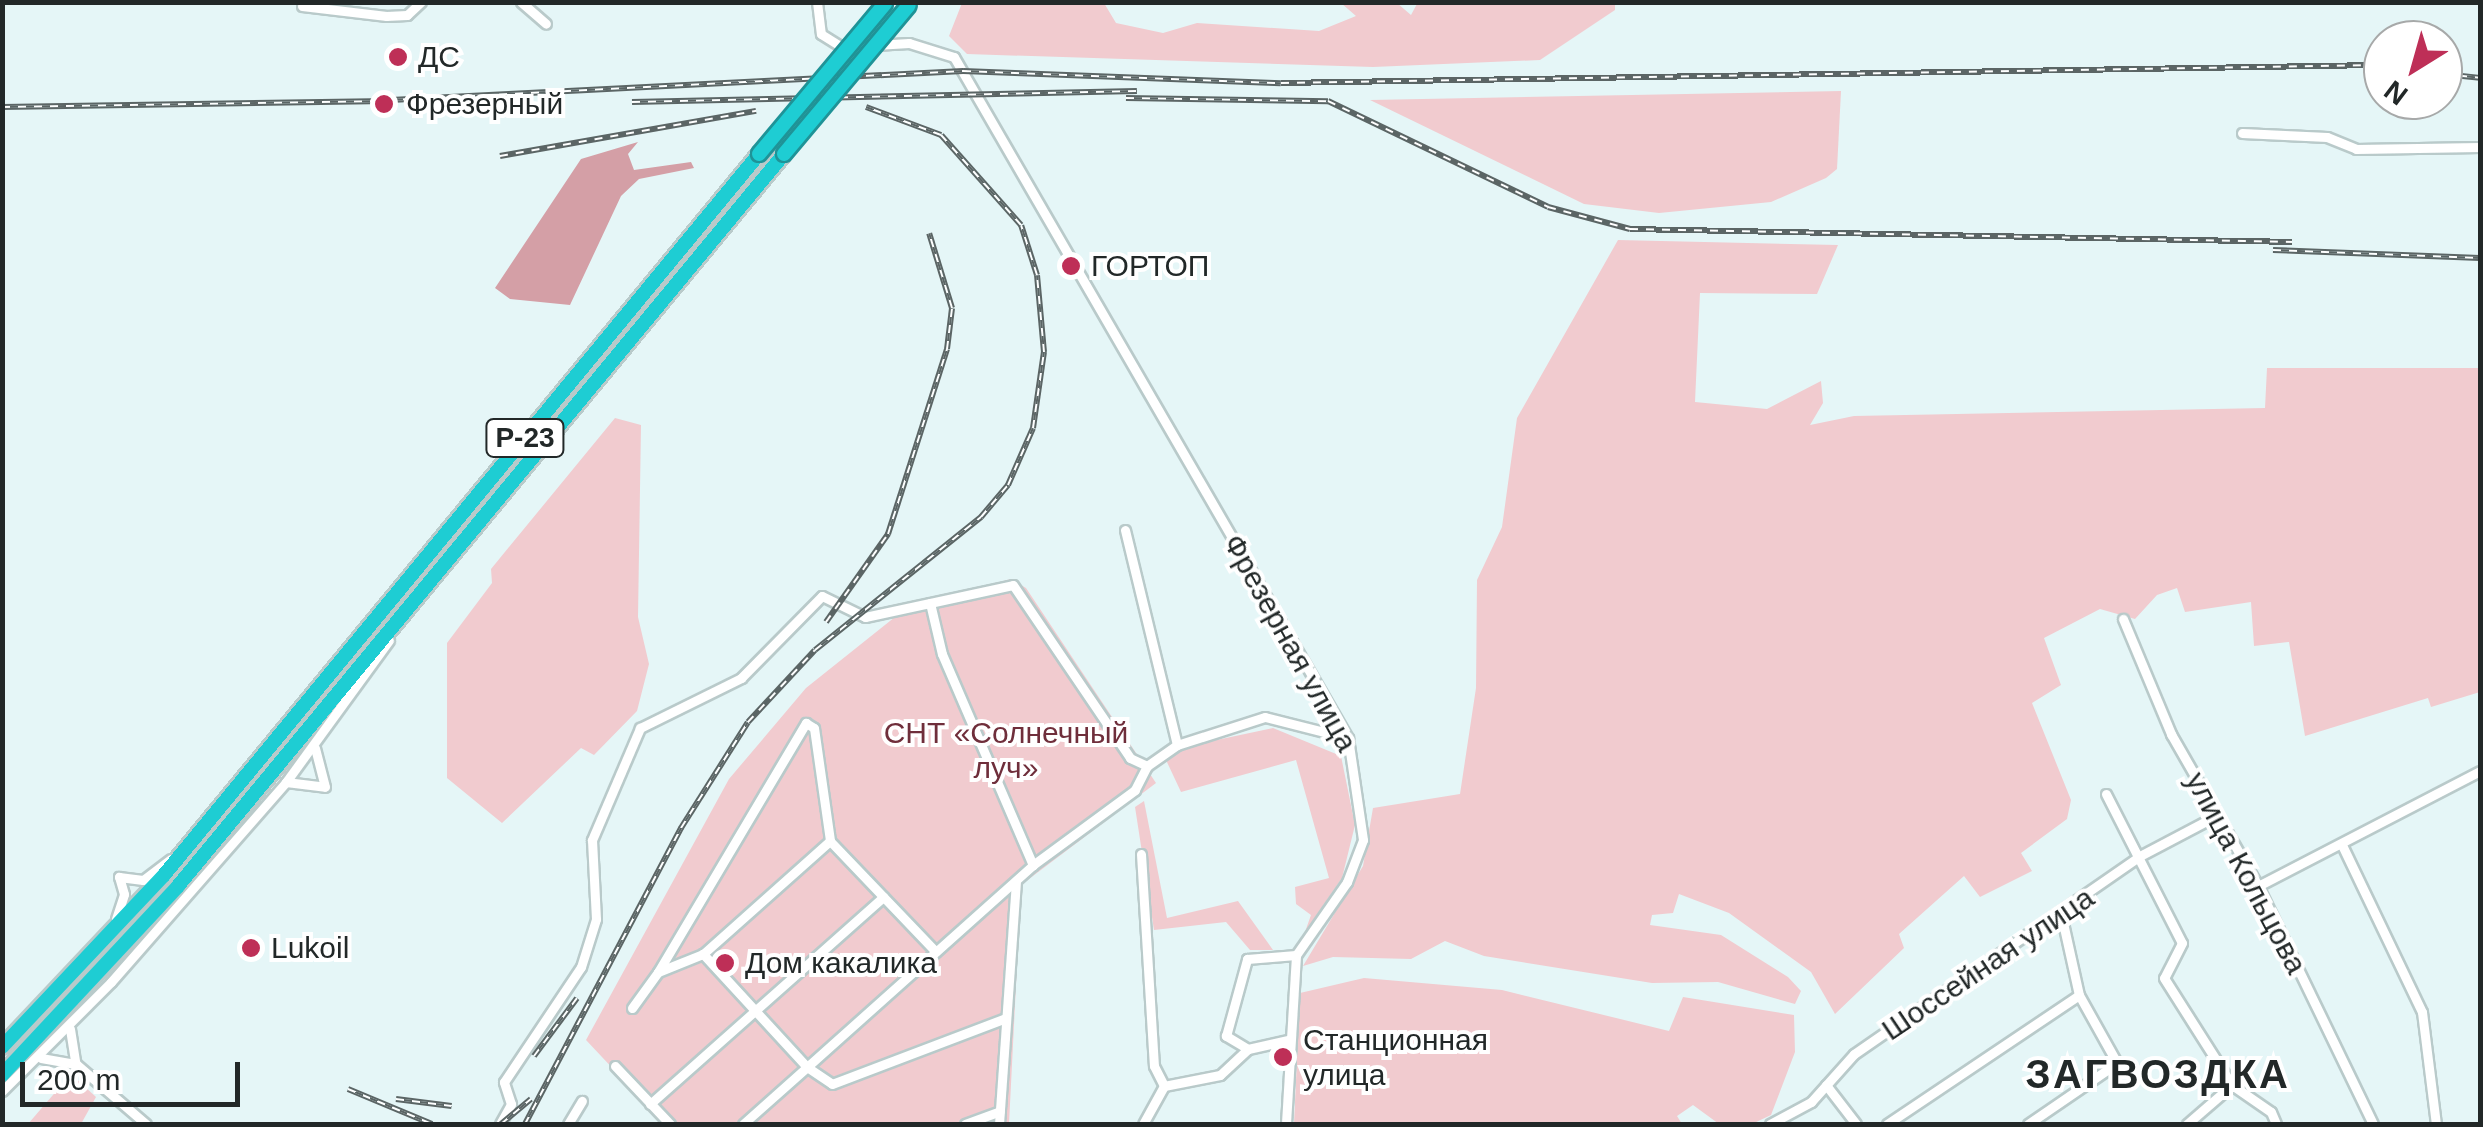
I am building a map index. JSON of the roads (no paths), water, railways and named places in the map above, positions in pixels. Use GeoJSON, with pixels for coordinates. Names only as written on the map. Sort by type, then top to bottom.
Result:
{"type":"FeatureCollection","features":[{"type":"Feature","properties":{"kind":"highway","name":"Р-23"},"geometry":{"type":"LineString","coordinates":[[2,1048],[88,960],[192,842],[886,3]]}},
{"type":"Feature","properties":{"kind":"highway","name":"Р-23"},"geometry":{"type":"LineString","coordinates":[[2,1075],[167,898],[910,4]]}},
{"type":"Feature","properties":{"kind":"street"},"geometry":{"type":"LineString","coordinates":[[302,6],[407,15],[421,2]]}},
{"type":"Feature","properties":{"kind":"street"},"geometry":{"type":"LineString","coordinates":[[520,2],[546,24]]}},
{"type":"Feature","properties":{"kind":"street","name":"Фрезерная улица"},"geometry":{"type":"LineString","coordinates":[[816,2],[821,34],[842,46],[910,43],[954,57],[1348,738],[1364,814],[1358,862],[1296,955]]}},
{"type":"Feature","properties":{"kind":"street"},"geometry":{"type":"LineString","coordinates":[[2242,133],[2327,136],[2356,149],[2480,147]]}},
{"type":"Feature","properties":{"kind":"street"},"geometry":{"type":"LineString","coordinates":[[1125,530],[1177,744]]}},
{"type":"Feature","properties":{"kind":"street"},"geometry":{"type":"LineString","coordinates":[[500,1124],[511,1104],[504,1082],[581,966],[596,919],[592,840],[640,728],[741,678],[822,596],[865,617],[1013,585],[1130,758],[1147,766]]}},
{"type":"Feature","properties":{"kind":"street"},"geometry":{"type":"LineString","coordinates":[[930,604],[942,654],[1033,864]]}},
{"type":"Feature","properties":{"kind":"street","name":"улица Кольцова"},"geometry":{"type":"LineString","coordinates":[[2124,619],[2216,816],[2258,886],[2373,1124]]}},
{"type":"Feature","properties":{"kind":"street"},"geometry":{"type":"LineString","coordinates":[[2,1091],[74,1022],[286,782],[400,620]]}},
{"type":"Feature","properties":{"kind":"street"},"geometry":{"type":"LineString","coordinates":[[743,1124],[1016,884],[1033,864],[1135,790],[1147,766],[1177,744],[1264,717],[1348,738]]}},
{"type":"Feature","properties":{"kind":"street"},"geometry":{"type":"LineString","coordinates":[[632,1008],[658,972],[806,723],[814,728],[830,841],[936,952]]}},
{"type":"Feature","properties":{"kind":"street"},"geometry":{"type":"LineString","coordinates":[[286,782],[325,787],[315,746]]}},
{"type":"Feature","properties":{"kind":"street"},"geometry":{"type":"LineString","coordinates":[[2258,886],[2480,771]]}},
{"type":"Feature","properties":{"kind":"street"},"geometry":{"type":"LineString","coordinates":[[2106,794],[2182,943],[2164,978],[2232,1085],[2271,1112],[2276,1124]]}},
{"type":"Feature","properties":{"kind":"street","name":"Шоссейная улица"},"geometry":{"type":"LineString","coordinates":[[1770,1124],[1826,1085],[1854,1054],[2140,856],[2216,816]]}},
{"type":"Feature","properties":{"kind":"street"},"geometry":{"type":"LineString","coordinates":[[658,972],[703,954],[830,841]]}},
{"type":"Feature","properties":{"kind":"street"},"geometry":{"type":"LineString","coordinates":[[88,960],[120,913],[119,877],[142,880],[192,842]]}},
{"type":"Feature","properties":{"kind":"street"},"geometry":{"type":"LineString","coordinates":[[2342,845],[2422,1012],[2436,1124]]}},
{"type":"Feature","properties":{"kind":"street"},"geometry":{"type":"LineString","coordinates":[[1140,854],[1154,1066],[1164,1086]]}},
{"type":"Feature","properties":{"kind":"street"},"geometry":{"type":"LineString","coordinates":[[1000,1124],[1016,884]]}},
{"type":"Feature","properties":{"kind":"street"},"geometry":{"type":"LineString","coordinates":[[650,1104],[883,897]]}},
{"type":"Feature","properties":{"kind":"street"},"geometry":{"type":"LineString","coordinates":[[2028,1124],[2117,1063],[2079,995],[2061,914]]}},
{"type":"Feature","properties":{"kind":"street"},"geometry":{"type":"LineString","coordinates":[[703,954],[807,1067],[832,1084],[1006,1018]]}},
{"type":"Feature","properties":{"kind":"street"},"geometry":{"type":"LineString","coordinates":[[1248,1049],[1226,1036],[1246,958],[1296,955],[1286,1124]]}},
{"type":"Feature","properties":{"kind":"street"},"geometry":{"type":"LineString","coordinates":[[1887,1124],[2079,995]]}},
{"type":"Feature","properties":{"kind":"street"},"geometry":{"type":"LineString","coordinates":[[74,1022],[68,1042],[76,1064]]}},
{"type":"Feature","properties":{"kind":"street"},"geometry":{"type":"LineString","coordinates":[[1143,1124],[1164,1086],[1220,1075],[1248,1049],[1288,1040]]}},
{"type":"Feature","properties":{"kind":"street"},"geometry":{"type":"LineString","coordinates":[[34,1062],[51,1054],[76,1064],[146,1124]]}},
{"type":"Feature","properties":{"kind":"street"},"geometry":{"type":"LineString","coordinates":[[615,1066],[670,1124]]}},
{"type":"Feature","properties":{"kind":"street"},"geometry":{"type":"LineString","coordinates":[[1826,1085],[1856,1124]]}},
{"type":"Feature","properties":{"kind":"street"},"geometry":{"type":"LineString","coordinates":[[2187,1124],[2232,1085]]}},
{"type":"Feature","properties":{"kind":"street"},"geometry":{"type":"LineString","coordinates":[[568,1124],[582,1101]]}},
{"type":"Feature","properties":{"kind":"street"},"geometry":{"type":"LineString","coordinates":[[964,1124],[1000,1111]]}},
{"type":"Feature","properties":{"kind":"railway"},"geometry":{"type":"LineString","coordinates":[[2,107],[371,101],[963,71],[1281,83],[2363,65]]}},
{"type":"Feature","properties":{"kind":"railway"},"geometry":{"type":"LineString","coordinates":[[2463,76],[2480,78]]}},
{"type":"Feature","properties":{"kind":"railway"},"geometry":{"type":"LineString","coordinates":[[632,102],[1137,91]]}},
{"type":"Feature","properties":{"kind":"railway"},"geometry":{"type":"LineString","coordinates":[[1126,98],[1328,101],[1548,207],[1630,229],[2292,242]]}},
{"type":"Feature","properties":{"kind":"railway"},"geometry":{"type":"LineString","coordinates":[[525,1124],[681,828],[748,722],[815,650],[981,517],[1008,485],[1033,428],[1044,352],[1037,275],[1021,225],[941,135],[866,107]]}},
{"type":"Feature","properties":{"kind":"railway"},"geometry":{"type":"LineString","coordinates":[[500,156],[756,111]]}},
{"type":"Feature","properties":{"kind":"railway"},"geometry":{"type":"LineString","coordinates":[[826,622],[888,534],[947,349],[952,308],[929,233]]}},
{"type":"Feature","properties":{"kind":"railway"},"geometry":{"type":"LineString","coordinates":[[2273,250],[2480,258]]}},
{"type":"Feature","properties":{"kind":"railway"},"geometry":{"type":"LineString","coordinates":[[534,1056],[577,998]]}},
{"type":"Feature","properties":{"kind":"railway"},"geometry":{"type":"LineString","coordinates":[[348,1089],[432,1124]]}},
{"type":"Feature","properties":{"kind":"railway"},"geometry":{"type":"LineString","coordinates":[[396,1099],[452,1106]]}},
{"type":"Feature","properties":{"kind":"railway"},"geometry":{"type":"LineString","coordinates":[[501,1124],[531,1099]]}},
{"type":"Feature","properties":{"kind":"place","name":"ДС"},"geometry":{"type":"Point","coordinates":[398,57]}},
{"type":"Feature","properties":{"kind":"place","name":"Фрезерный"},"geometry":{"type":"Point","coordinates":[384,104]}},
{"type":"Feature","properties":{"kind":"place","name":"ГОРТОП"},"geometry":{"type":"Point","coordinates":[1071,266]}},
{"type":"Feature","properties":{"kind":"place","name":"Lukoil"},"geometry":{"type":"Point","coordinates":[251,948]}},
{"type":"Feature","properties":{"kind":"place","name":"Дом какалика"},"geometry":{"type":"Point","coordinates":[725,963]}},
{"type":"Feature","properties":{"kind":"place","name":"Станционная улица"},"geometry":{"type":"Point","coordinates":[1283,1057]}},
{"type":"Feature","properties":{"kind":"district","name":"ЗАГВОЗДКА"},"geometry":{"type":"Point","coordinates":[2158,1074]}},
{"type":"Feature","properties":{"kind":"park label","name":"СНТ «Солнечный луч»"},"geometry":{"type":"Point","coordinates":[1006,750]}}]}
